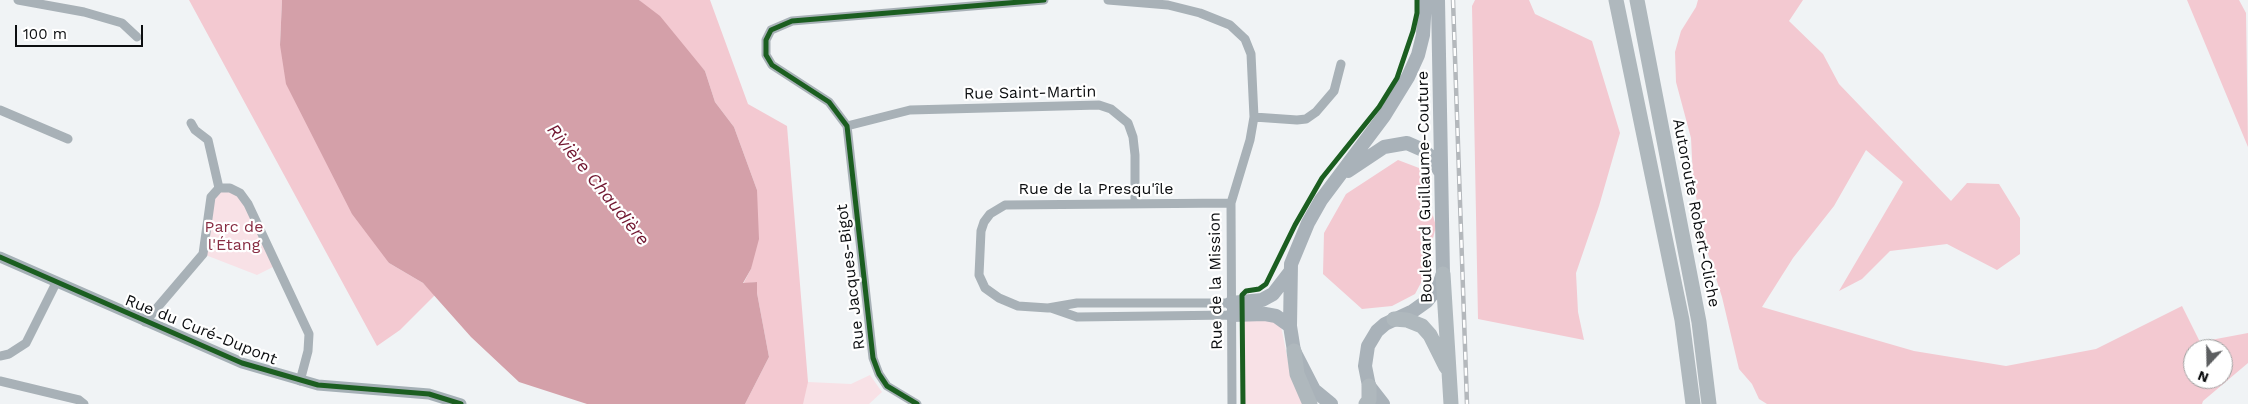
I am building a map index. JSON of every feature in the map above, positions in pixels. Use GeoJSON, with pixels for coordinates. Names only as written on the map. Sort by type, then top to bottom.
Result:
{"type":"FeatureCollection","features":[{"type":"Feature","properties":{"kind":"highway","name":"Autoroute Robert-Cliche"},"geometry":{"type":"LineString","coordinates":[[1616,0],[1675,280],[1690,367],[1693,404]]}},
{"type":"Feature","properties":{"kind":"highway","name":"Autoroute Robert-Cliche"},"geometry":{"type":"LineString","coordinates":[[1637,0],[1706,366],[1709,404]]}},
{"type":"Feature","properties":{"kind":"highway","name":"Boulevard Guillaume-Couture"},"geometry":{"type":"LineString","coordinates":[[1443,274],[1451,404]]}},
{"type":"Feature","properties":{"kind":"highway"},"geometry":{"type":"LineString","coordinates":[[1394,319],[1407,320],[1422,326],[1430,335],[1449,373]]}},
{"type":"Feature","properties":{"kind":"highway","name":"Boulevard Guillaume-Couture"},"geometry":{"type":"LineString","coordinates":[[1294,351],[1298,374],[1310,404]]}},
{"type":"Feature","properties":{"kind":"highway"},"geometry":{"type":"LineString","coordinates":[[1366,404],[1369,400],[1369,386]]}},
{"type":"Feature","properties":{"kind":"main road","name":"Boulevard Guillaume-Couture"},"geometry":{"type":"LineString","coordinates":[[1425,0],[1432,17],[1442,175],[1443,274]]}},
{"type":"Feature","properties":{"kind":"main road","name":"Boulevard Guillaume-Couture"},"geometry":{"type":"LineString","coordinates":[[1294,351],[1290,326],[1290,272],[1308,223],[1320,200],[1398,96],[1418,55],[1438,0]]}},
{"type":"Feature","properties":{"kind":"main road"},"geometry":{"type":"LineString","coordinates":[[1336,180],[1384,147],[1400,143],[1407,143],[1423,150],[1431,157],[1442,175]]}},
{"type":"Feature","properties":{"kind":"main road"},"geometry":{"type":"LineString","coordinates":[[1231,309],[1262,300],[1273,294],[1290,272]]}},
{"type":"Feature","properties":{"kind":"main road"},"geometry":{"type":"LineString","coordinates":[[1383,404],[1369,386],[1365,366],[1368,346],[1377,331],[1394,319],[1427,301],[1438,287],[1443,274]]}},
{"type":"Feature","properties":{"kind":"main road"},"geometry":{"type":"LineString","coordinates":[[1231,309],[1276,316],[1290,326]]}},
{"type":"Feature","properties":{"kind":"main road"},"geometry":{"type":"LineString","coordinates":[[1294,351],[1314,390],[1331,404]]}},
{"type":"Feature","properties":{"kind":"street"},"geometry":{"type":"LineString","coordinates":[[18,0],[84,12],[122,23],[137,37]]}},
{"type":"Feature","properties":{"kind":"street"},"geometry":{"type":"LineString","coordinates":[[847,126],[829,102],[772,65],[766,55],[766,40],[771,30],[792,21],[1044,0]]}},
{"type":"Feature","properties":{"kind":"street","name":"Rue de la Mission"},"geometry":{"type":"LineString","coordinates":[[1108,0],[1168,5],[1200,13],[1230,25],[1245,38],[1251,54],[1254,117],[1250,140],[1230,203],[1232,404]]}},
{"type":"Feature","properties":{"kind":"street"},"geometry":{"type":"LineString","coordinates":[[1254,117],[1306,119],[1316,112],[1334,90],[1341,71],[1341,64]]}},
{"type":"Feature","properties":{"kind":"street","name":"Rue Saint-Martin"},"geometry":{"type":"LineString","coordinates":[[847,126],[910,110],[1099,105],[1121,115],[1130,130],[1135,155],[1135,204]]}},
{"type":"Feature","properties":{"kind":"street"},"geometry":{"type":"LineString","coordinates":[[0,110],[68,139]]}},
{"type":"Feature","properties":{"kind":"street"},"geometry":{"type":"LineString","coordinates":[[191,123],[208,140],[219,188]]}},
{"type":"Feature","properties":{"kind":"street","name":"Rue Jacques-Bigot"},"geometry":{"type":"LineString","coordinates":[[847,126],[873,358],[879,374],[887,386],[917,404]]}},
{"type":"Feature","properties":{"kind":"street"},"geometry":{"type":"LineString","coordinates":[[146,322],[203,254],[211,197],[219,188],[230,188],[240,193],[248,204],[309,334],[308,351],[300,381]]}},
{"type":"Feature","properties":{"kind":"street","name":"Rue de la Presqu'île"},"geometry":{"type":"LineString","coordinates":[[1230,203],[1005,205],[990,214],[981,231],[979,275],[985,288],[999,298],[1018,306],[1048,308],[1078,317],[1231,309]]}},
{"type":"Feature","properties":{"kind":"street","name":"Rue du Curé-Dupont"},"geometry":{"type":"LineString","coordinates":[[0,257],[242,363],[318,385],[429,394],[461,404]]}},
{"type":"Feature","properties":{"kind":"street"},"geometry":{"type":"LineString","coordinates":[[0,356],[9,354],[26,343],[56,282]]}},
{"type":"Feature","properties":{"kind":"street","name":"Rue de la Presqu'île"},"geometry":{"type":"LineString","coordinates":[[1048,308],[1077,303],[1231,309]]}},
{"type":"Feature","properties":{"kind":"street"},"geometry":{"type":"LineString","coordinates":[[0,381],[79,400],[84,404]]}},
{"type":"Feature","properties":{"kind":"green space","name":"Parc de l'Étang"},"geometry":{"type":"Polygon","coordinates":[[[219,188],[240,193],[277,265],[257,275],[203,254],[211,197],[219,188]]]}},
{"type":"Feature","properties":{"kind":"green space"},"geometry":{"type":"Polygon","coordinates":[[[1264,317],[1281,326],[1291,376],[1305,404],[1241,404],[1240,322],[1247,318],[1264,317]]]}},
{"type":"Feature","properties":{"kind":"green space"},"geometry":{"type":"Polygon","coordinates":[[[870,375],[882,392],[869,404],[745,404],[808,382],[851,384],[870,375]]]}},
{"type":"Feature","properties":{"kind":"shaded area"},"geometry":{"type":"Polygon","coordinates":[[[189,0],[282,0],[280,45],[389,263],[423,283],[435,295],[400,330],[377,346],[189,0]]]}},
{"type":"Feature","properties":{"kind":"shaded area"},"geometry":{"type":"Polygon","coordinates":[[[639,0],[710,0],[748,104],[787,126],[808,382],[803,404],[745,404],[769,357],[757,293],[757,282],[743,284],[751,269],[757,190],[734,127],[715,102],[705,71],[639,0]]]}},
{"type":"Feature","properties":{"kind":"shaded area"},"geometry":{"type":"Polygon","coordinates":[[[1475,0],[1529,0],[1535,14],[1592,41],[1620,133],[1599,206],[1576,273],[1578,312],[1584,340],[1478,319],[1472,6],[1475,0]]]}},
{"type":"Feature","properties":{"kind":"shaded area"},"geometry":{"type":"Polygon","coordinates":[[[1698,0],[1803,0],[1789,21],[1823,54],[1839,84],[1951,201],[1967,183],[1999,184],[2020,218],[2020,254],[1997,270],[1947,244],[1890,251],[1862,279],[1839,291],[1903,182],[1866,150],[1834,206],[1793,258],[1762,307],[1914,351],[2006,366],[2096,349],[2182,306],[2198,339],[2183,339],[2183,389],[2217,389],[2202,404],[1767,404],[1759,399],[1752,384],[1739,369],[1722,297],[1703,238],[1693,178],[1691,138],[1676,82],[1675,52],[1681,31],[1696,7],[1698,0]]]}},
{"type":"Feature","properties":{"kind":"shaded area"},"geometry":{"type":"Polygon","coordinates":[[[2187,0],[2239,0],[2246,13],[2248,147],[2187,0]]]}},
{"type":"Feature","properties":{"kind":"shaded area"},"geometry":{"type":"Polygon","coordinates":[[[1398,160],[1419,168],[1436,226],[1423,279],[1415,294],[1392,306],[1362,309],[1323,274],[1324,233],[1346,194],[1398,160]]]}},
{"type":"Feature","properties":{"kind":"shaded area"},"geometry":{"type":"Polygon","coordinates":[[[2248,333],[2248,363],[2233,376],[2233,339],[2216,339],[2248,333]]]}},
{"type":"Feature","properties":{"kind":"water","name":"Rivière Chaudière"},"geometry":{"type":"Polygon","coordinates":[[[282,0],[639,0],[660,16],[705,71],[715,102],[734,127],[757,190],[759,239],[751,269],[743,283],[757,282],[757,293],[769,357],[745,404],[587,404],[519,382],[471,337],[423,283],[389,263],[352,214],[286,84],[280,45],[282,0]]]}},
{"type":"Feature","properties":{"kind":"railway"},"geometry":{"type":"LineString","coordinates":[[1453,0],[1467,404]]}},
{"type":"Feature","properties":{"kind":"cycle path"},"geometry":{"type":"LineString","coordinates":[[917,404],[887,386],[879,374],[873,358],[847,126],[829,102],[772,65],[766,55],[766,40],[771,30],[792,21],[1044,0]]}},
{"type":"Feature","properties":{"kind":"cycle path"},"geometry":{"type":"LineString","coordinates":[[1243,404],[1242,295],[1246,291],[1259,289],[1266,284],[1295,225],[1322,178],[1379,107],[1397,78],[1413,31],[1417,13],[1417,0]]}},
{"type":"Feature","properties":{"kind":"cycle path"},"geometry":{"type":"LineString","coordinates":[[0,257],[242,363],[318,385],[429,394],[461,404]]}}]}
